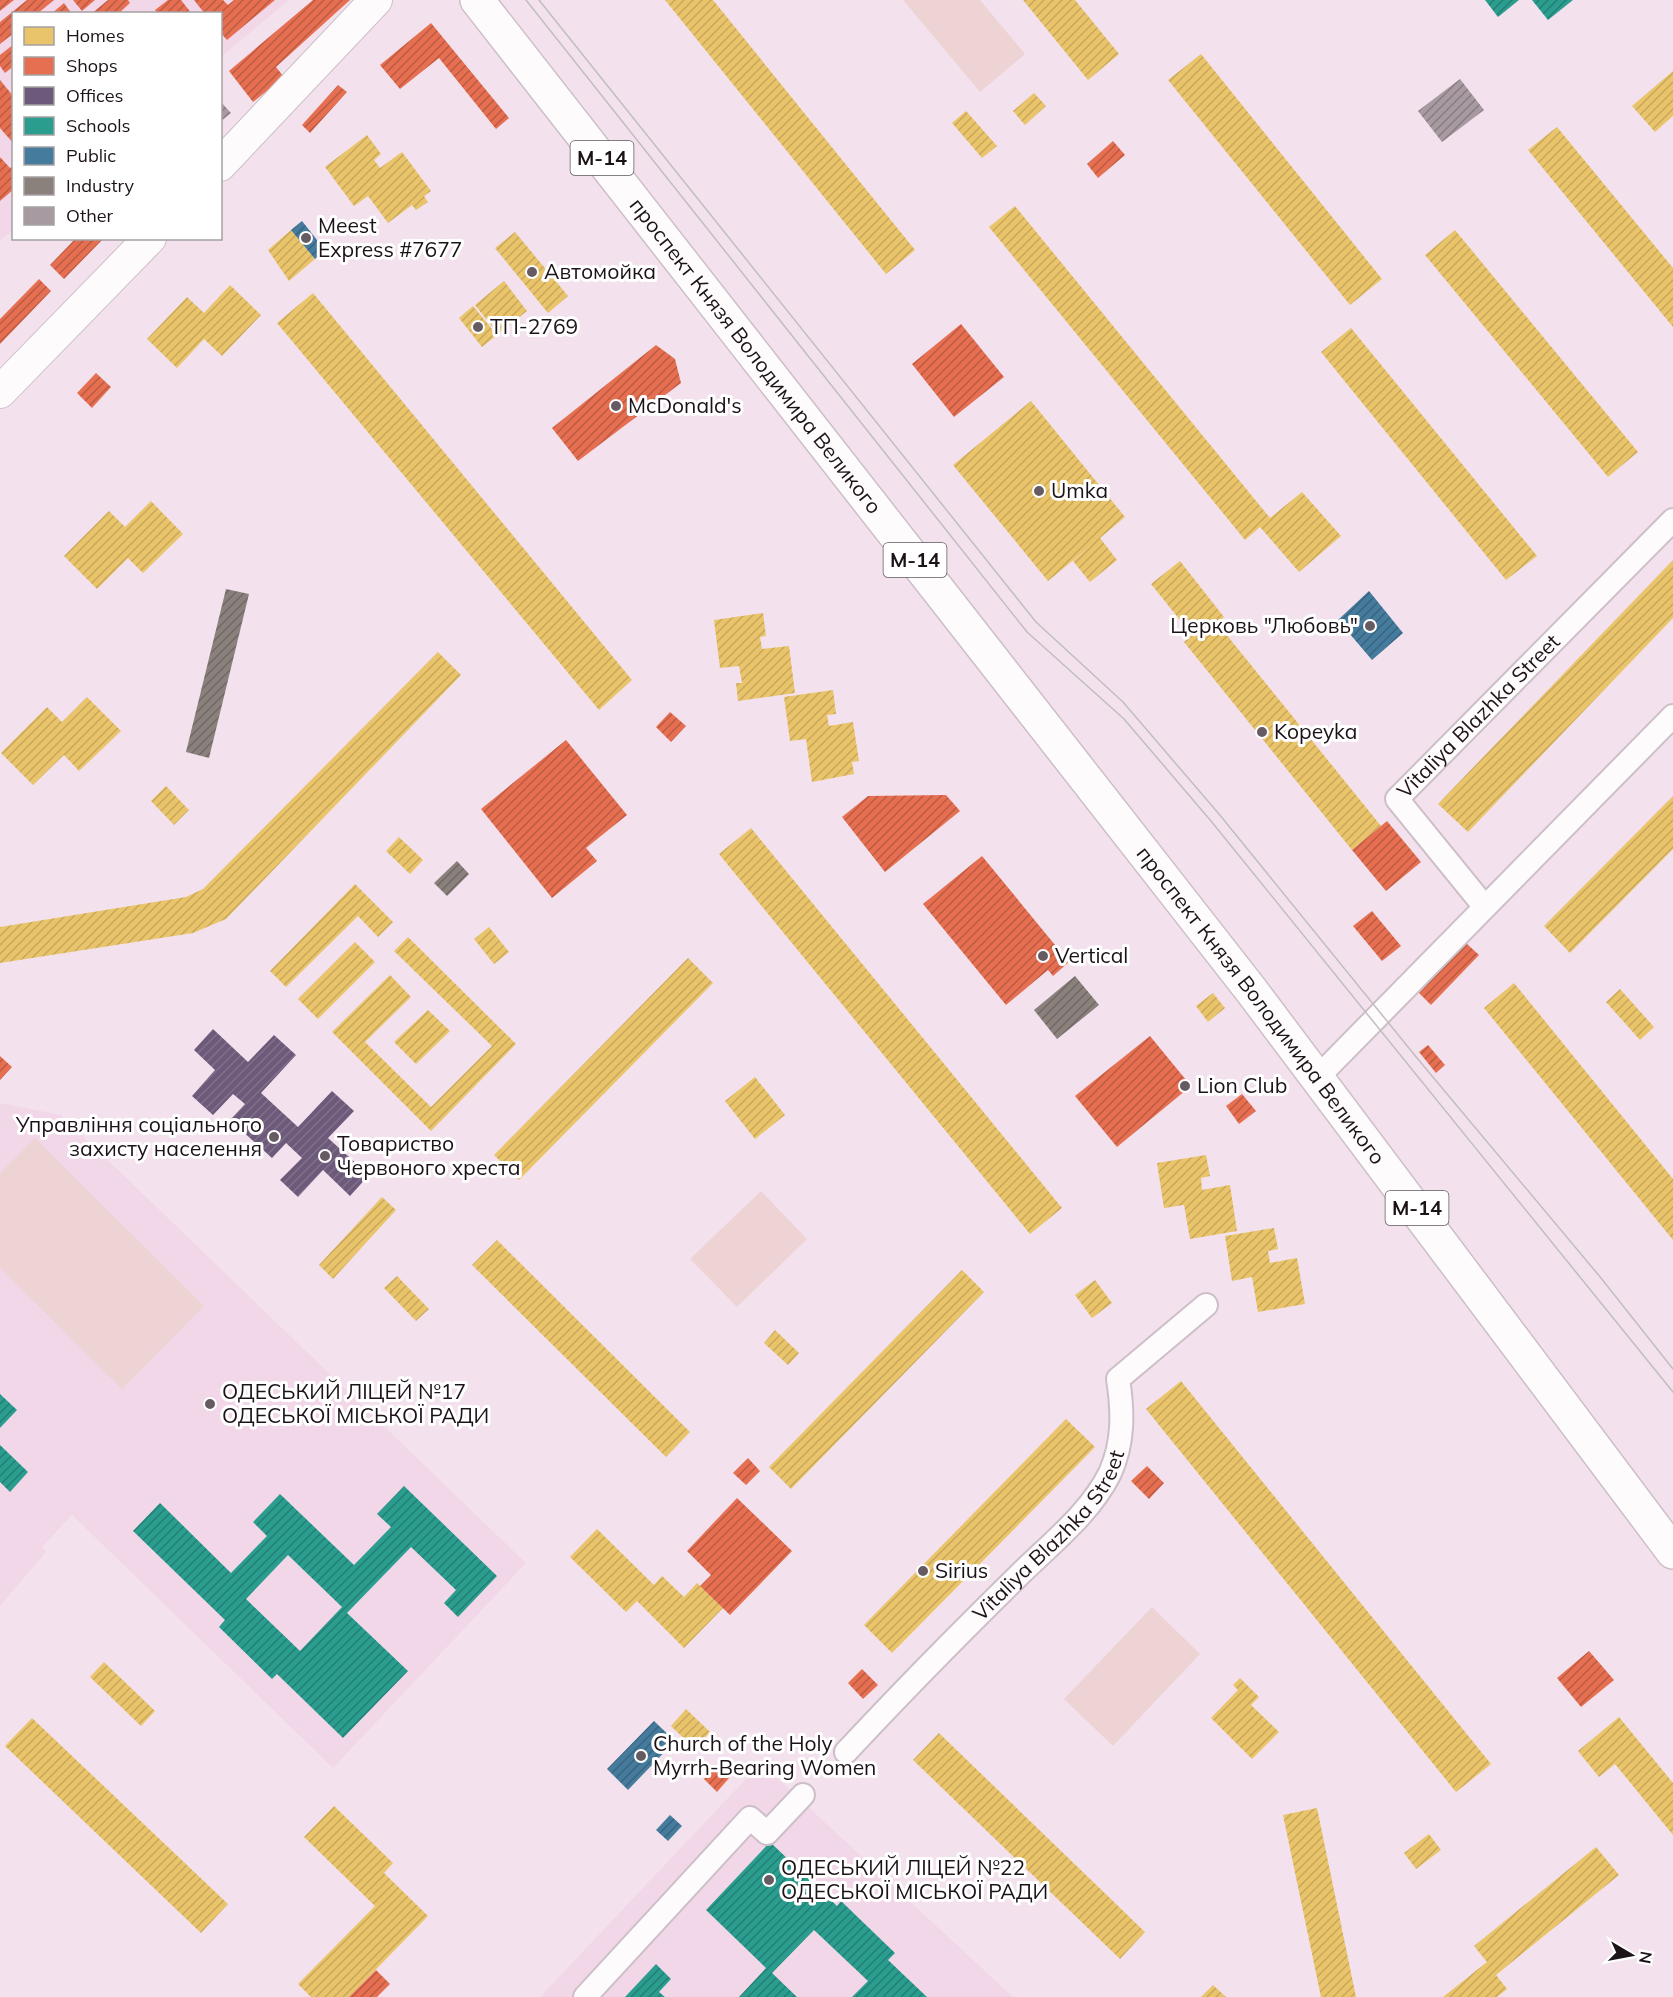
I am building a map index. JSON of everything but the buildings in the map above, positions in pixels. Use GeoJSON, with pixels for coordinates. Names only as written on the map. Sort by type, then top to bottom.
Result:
{"type":"FeatureCollection","features":[{"type":"Feature","properties":{"kind":"highway","name":"проспект Князя Володимира Великого"},"geometry":{"type":"LineString","coordinates":[[477,0],[1156,867],[1673,1552]]}},
{"type":"Feature","properties":{"kind":"street"},"geometry":{"type":"LineString","coordinates":[[222,163],[376,0]]}},
{"type":"Feature","properties":{"kind":"street"},"geometry":{"type":"LineString","coordinates":[[0,392],[148,240]]}},
{"type":"Feature","properties":{"kind":"street","name":"Vitaliya Blazhka Street"},"geometry":{"type":"LineString","coordinates":[[1484,906],[1397,799],[1673,520]]}},
{"type":"Feature","properties":{"kind":"street"},"geometry":{"type":"LineString","coordinates":[[1317,1078],[1484,906],[1673,717]]}},
{"type":"Feature","properties":{"kind":"street","name":"Vitaliya Blazhka Street"},"geometry":{"type":"LineString","coordinates":[[846,1752],[913,1680],[1084,1510],[1110,1473],[1120,1443],[1123,1411],[1118,1379],[1206,1305]]}},
{"type":"Feature","properties":{"kind":"street"},"geometry":{"type":"LineString","coordinates":[[585,1997],[750,1818],[767,1833],[803,1795]]}},
{"type":"Feature","properties":{"kind":"shaded area"},"geometry":{"type":"Polygon","coordinates":[[[0,0],[289,0],[222,56],[222,12],[12,12],[12,231],[0,241],[0,0]]]}},
{"type":"Feature","properties":{"kind":"shaded area"},"geometry":{"type":"Polygon","coordinates":[[[903,0],[980,0],[1025,54],[980,92],[903,0]]]}},
{"type":"Feature","properties":{"kind":"shaded area","name":"ОДЕСЬКИЙ ЛІЦЕЙ №17 ОДЕСЬКОЇ МІСЬКОЇ РАДИ"},"geometry":{"type":"Polygon","coordinates":[[[0,1103],[61,1115],[526,1563],[333,1768],[72,1515],[42,1547],[46,1552],[0,1606],[0,1103]]]}},
{"type":"Feature","properties":{"kind":"shaded area"},"geometry":{"type":"Polygon","coordinates":[[[35,1138],[204,1306],[122,1389],[0,1268],[0,1173],[35,1138]]]}},
{"type":"Feature","properties":{"kind":"shaded area"},"geometry":{"type":"Polygon","coordinates":[[[761,1191],[807,1239],[737,1307],[690,1259],[761,1191]]]}},
{"type":"Feature","properties":{"kind":"shaded area"},"geometry":{"type":"Polygon","coordinates":[[[1152,1607],[1200,1654],[1113,1746],[1064,1699],[1152,1607]]]}},
{"type":"Feature","properties":{"kind":"shaded area","name":"ОДЕСЬКИЙ ЛІЦЕЙ №22 ОДЕСЬКОЇ МІСЬКОЇ РАДИ"},"geometry":{"type":"Polygon","coordinates":[[[761,1763],[1013,1997],[540,1997],[761,1763]]]}},
{"type":"Feature","properties":{"kind":"tram line"},"geometry":{"type":"LineString","coordinates":[[526,0],[1027,632],[1124,719],[1211,821],[1673,1392]]}},
{"type":"Feature","properties":{"kind":"tram line"},"geometry":{"type":"LineString","coordinates":[[539,0],[1036,622],[1123,702],[1219,814],[1417,1058],[1601,1278],[1673,1369]]}},
{"type":"Feature","properties":{"kind":"place","name":"Meest Express #7677"},"geometry":{"type":"Point","coordinates":[306,238]}},
{"type":"Feature","properties":{"kind":"place","name":"Автомойка"},"geometry":{"type":"Point","coordinates":[532,272]}},
{"type":"Feature","properties":{"kind":"place","name":"ТП-2769"},"geometry":{"type":"Point","coordinates":[478,327]}},
{"type":"Feature","properties":{"kind":"place","name":"McDonald's"},"geometry":{"type":"Point","coordinates":[616,406]}},
{"type":"Feature","properties":{"kind":"place","name":"Umka"},"geometry":{"type":"Point","coordinates":[1039,491]}},
{"type":"Feature","properties":{"kind":"place","name":"Церковь \"Любовь\""},"geometry":{"type":"Point","coordinates":[1370,626]}},
{"type":"Feature","properties":{"kind":"place","name":"Kopeyka"},"geometry":{"type":"Point","coordinates":[1262,732]}},
{"type":"Feature","properties":{"kind":"place","name":"Vertical"},"geometry":{"type":"Point","coordinates":[1043,956]}},
{"type":"Feature","properties":{"kind":"place","name":"Lion Club"},"geometry":{"type":"Point","coordinates":[1185,1086]}},
{"type":"Feature","properties":{"kind":"place","name":"Управління соціального захисту населення"},"geometry":{"type":"Point","coordinates":[274,1137]}},
{"type":"Feature","properties":{"kind":"place","name":"Товариство Червоного хреста"},"geometry":{"type":"Point","coordinates":[325,1156]}},
{"type":"Feature","properties":{"kind":"place","name":"ОДЕСЬКИЙ ЛІЦЕЙ №17 ОДЕСЬКОЇ МІСЬКОЇ РАДИ"},"geometry":{"type":"Point","coordinates":[210,1404]}},
{"type":"Feature","properties":{"kind":"place","name":"Sirius"},"geometry":{"type":"Point","coordinates":[923,1571]}},
{"type":"Feature","properties":{"kind":"place","name":"Church of the Holy Myrrh-Bearing Women"},"geometry":{"type":"Point","coordinates":[641,1756]}},
{"type":"Feature","properties":{"kind":"place","name":"ОДЕСЬКИЙ ЛІЦЕЙ №22 ОДЕСЬКОЇ МІСЬКОЇ РАДИ"},"geometry":{"type":"Point","coordinates":[769,1880]}}]}
